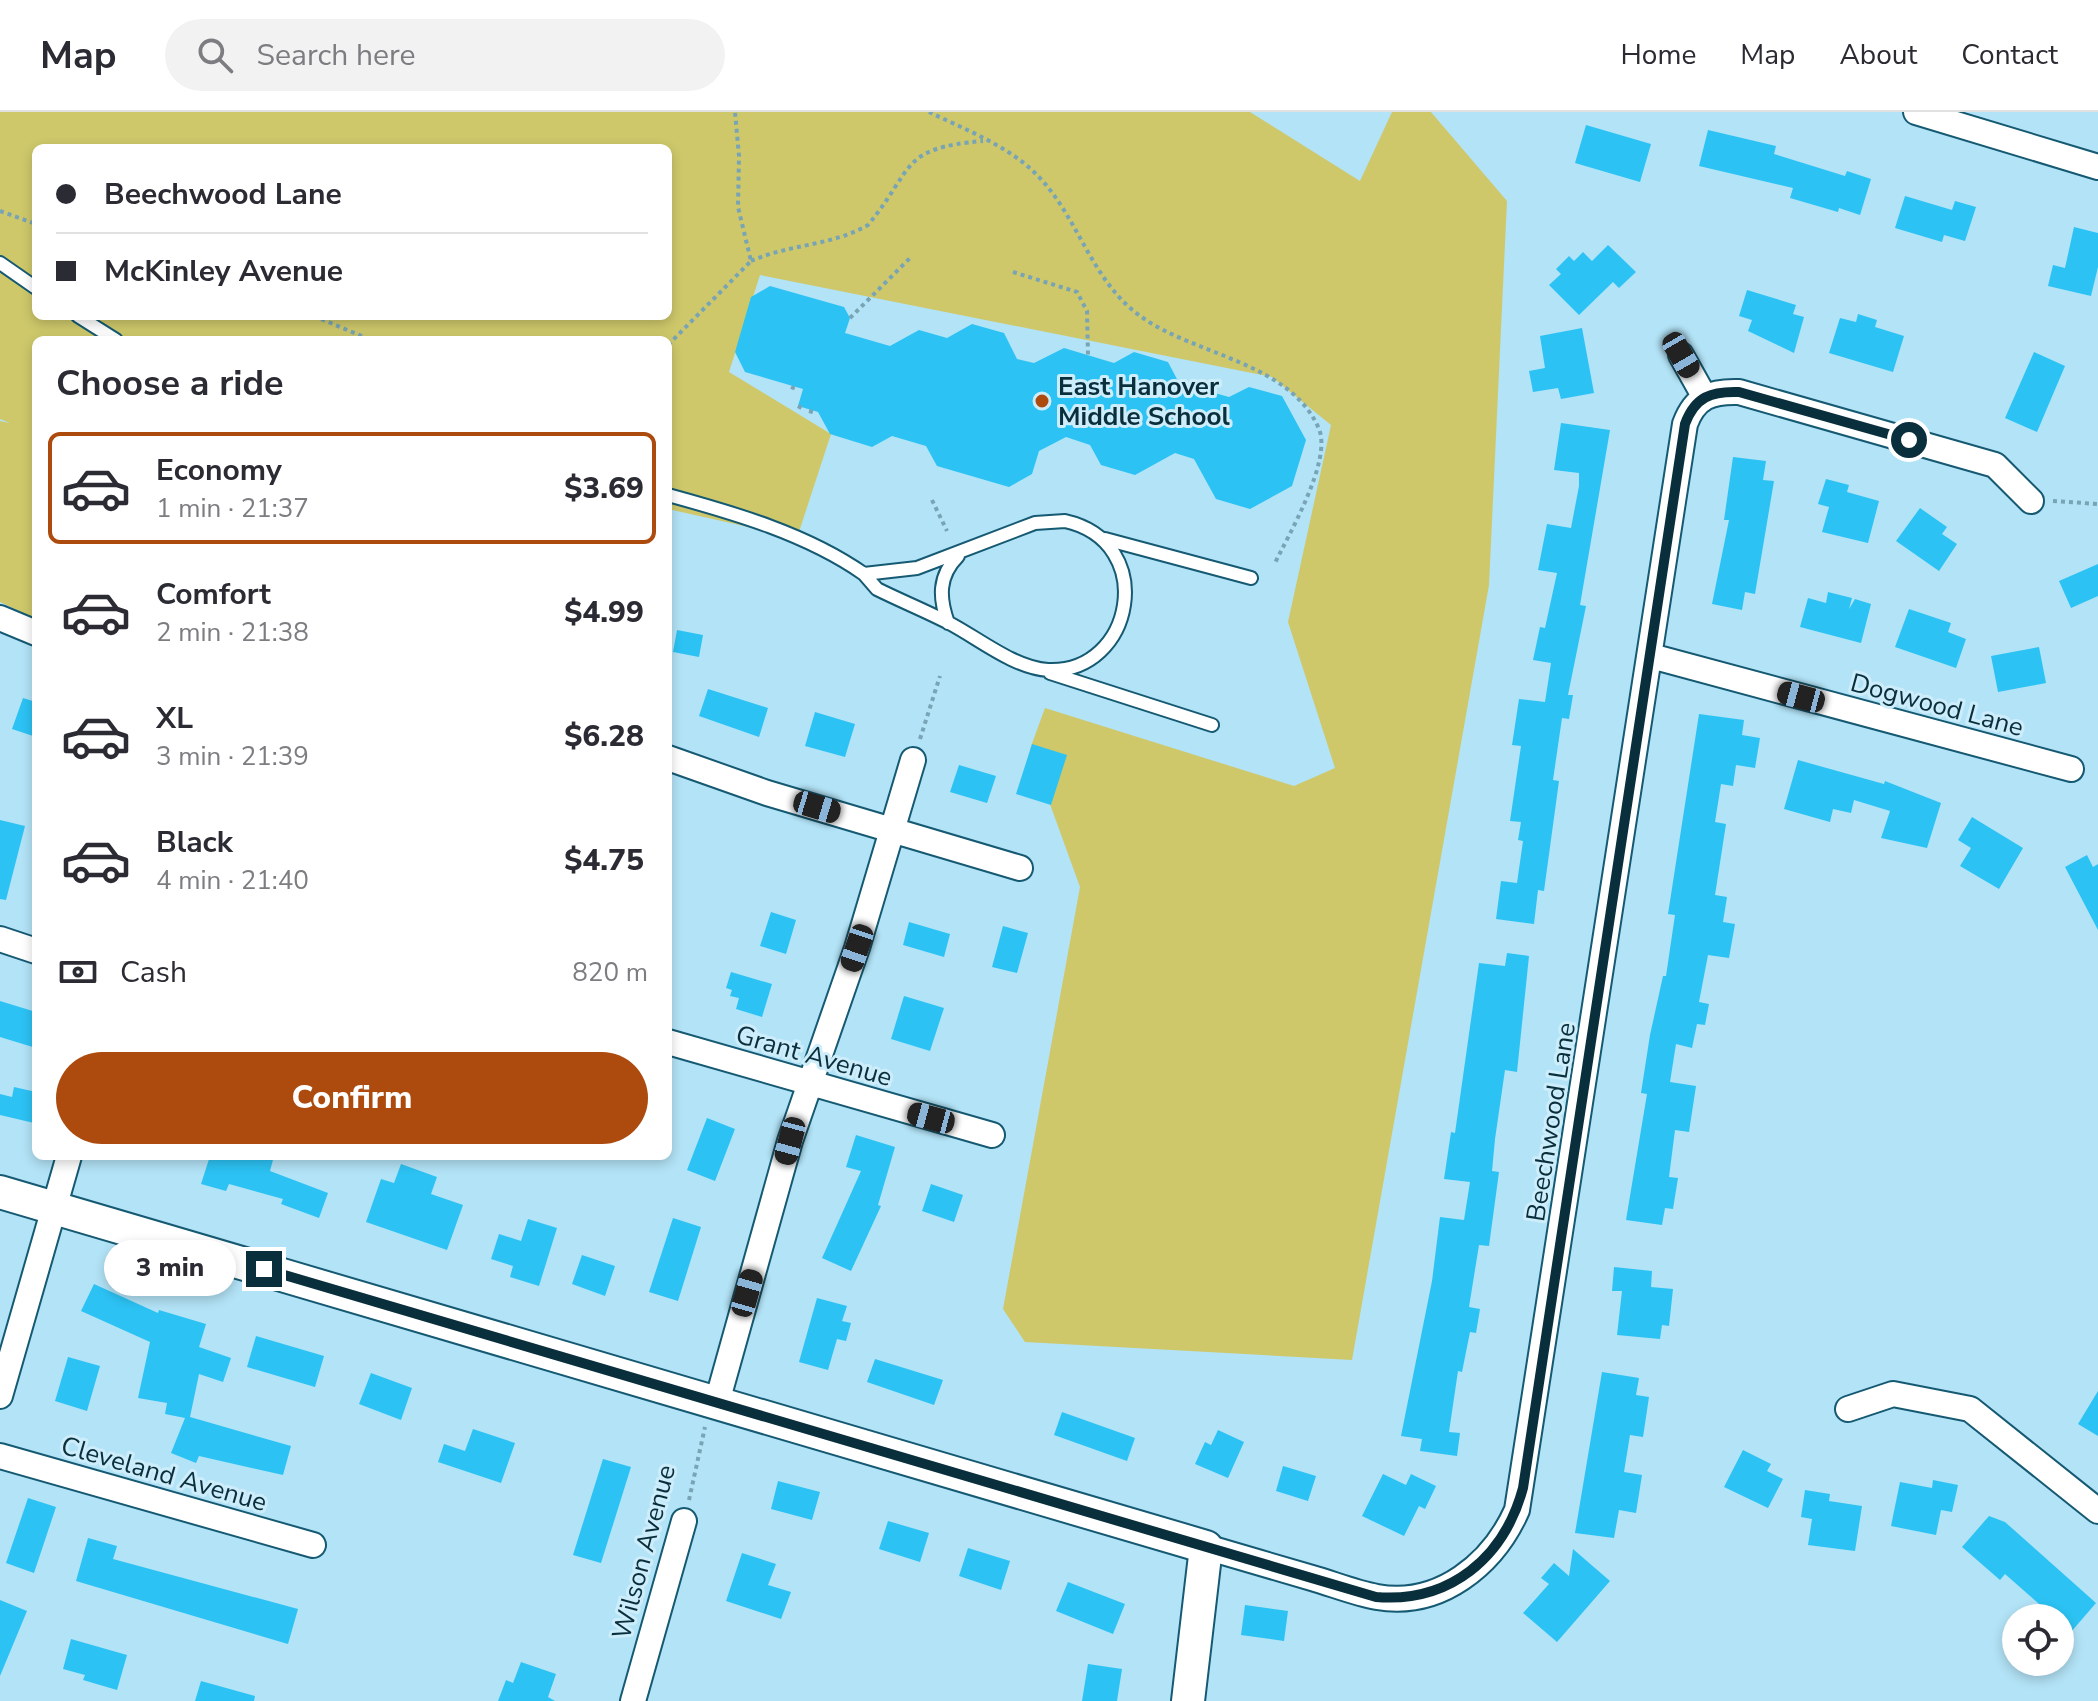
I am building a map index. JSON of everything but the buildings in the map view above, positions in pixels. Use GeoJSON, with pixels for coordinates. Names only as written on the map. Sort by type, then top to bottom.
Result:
{"type":"FeatureCollection","features":[{"type":"Feature","properties":{"kind":"street"},"geometry":{"type":"LineString","coordinates":[[1916,112],[2098,167]]}},
{"type":"Feature","properties":{"kind":"street"},"geometry":{"type":"LineString","coordinates":[[1681,355],[1704,396],[1719,391],[1739,392],[1995,465],[2031,501]]}},
{"type":"Feature","properties":{"kind":"street","name":"Beechwood Lane"},"geometry":{"type":"LineString","coordinates":[[1206,1547],[1376,1597],[1399,1599],[1442,1589],[1468,1575],[1508,1530],[1517,1510],[1685,424],[1691,409],[1704,396]]}},
{"type":"Feature","properties":{"kind":"street"},"geometry":{"type":"LineString","coordinates":[[0,618],[32,631]]}},
{"type":"Feature","properties":{"kind":"street","name":"Dogwood Lane"},"geometry":{"type":"LineString","coordinates":[[1651,656],[2071,769]]}},
{"type":"Feature","properties":{"kind":"street"},"geometry":{"type":"LineString","coordinates":[[672,759],[767,793],[1020,868]]}},
{"type":"Feature","properties":{"kind":"street"},"geometry":{"type":"LineString","coordinates":[[712,1410],[790,1141],[857,948],[913,760]]}},
{"type":"Feature","properties":{"kind":"street"},"geometry":{"type":"LineString","coordinates":[[0,939],[32,950]]}},
{"type":"Feature","properties":{"kind":"street","name":"Grant Avenue"},"geometry":{"type":"LineString","coordinates":[[672,1043],[992,1135]]}},
{"type":"Feature","properties":{"kind":"street"},"geometry":{"type":"LineString","coordinates":[[0,1396],[68,1160]]}},
{"type":"Feature","properties":{"kind":"street"},"geometry":{"type":"LineString","coordinates":[[0,1192],[712,1410],[1206,1547],[1188,1701]]}},
{"type":"Feature","properties":{"kind":"street"},"geometry":{"type":"LineString","coordinates":[[1848,1409],[1893,1394],[1970,1409],[2098,1511]]}},
{"type":"Feature","properties":{"kind":"street","name":"Cleveland Avenue"},"geometry":{"type":"LineString","coordinates":[[0,1456],[313,1545]]}},
{"type":"Feature","properties":{"kind":"street","name":"Wilson Avenue"},"geometry":{"type":"LineString","coordinates":[[633,1701],[684,1521]]}},
{"type":"Feature","properties":{"kind":"lane"},"geometry":{"type":"LineString","coordinates":[[0,263],[32,285]]}},
{"type":"Feature","properties":{"kind":"lane"},"geometry":{"type":"LineString","coordinates":[[84,320],[110,336]]}},
{"type":"Feature","properties":{"kind":"lane"},"geometry":{"type":"LineString","coordinates":[[672,496],[779,531],[843,560],[864,574],[877,589],[1035,668],[1212,725]]}},
{"type":"Feature","properties":{"kind":"lane"},"geometry":{"type":"LineString","coordinates":[[864,574],[917,568],[1035,523],[1049,521],[1079,524],[1105,539],[1251,578]]}},
{"type":"Feature","properties":{"kind":"lane"},"geometry":{"type":"LineString","coordinates":[[1035,668],[1050,670],[1079,664],[1103,646],[1120,622],[1125,605],[1125,578],[1114,550],[1105,539]]}},
{"type":"Feature","properties":{"kind":"lane"},"geometry":{"type":"LineString","coordinates":[[948,623],[941,602],[941,589],[950,564],[960,554]]}},
{"type":"Feature","properties":{"kind":"path"},"geometry":{"type":"LineString","coordinates":[[735,112],[739,156],[738,207],[751,261]]}},
{"type":"Feature","properties":{"kind":"path"},"geometry":{"type":"LineString","coordinates":[[929,112],[986,140],[1034,172],[1056,198],[1096,267],[1122,302],[1143,319],[1199,348],[1252,365],[1304,406],[1323,440],[1320,461],[1274,565]]}},
{"type":"Feature","properties":{"kind":"path"},"geometry":{"type":"LineString","coordinates":[[672,341],[751,261],[774,250],[840,239],[858,231],[868,225],[911,162],[923,153],[935,147],[986,140]]}},
{"type":"Feature","properties":{"kind":"path"},"geometry":{"type":"LineString","coordinates":[[0,211],[32,223]]}},
{"type":"Feature","properties":{"kind":"path"},"geometry":{"type":"LineString","coordinates":[[850,318],[912,256]]}},
{"type":"Feature","properties":{"kind":"path"},"geometry":{"type":"LineString","coordinates":[[1013,272],[1077,292],[1087,311],[1088,355]]}},
{"type":"Feature","properties":{"kind":"path"},"geometry":{"type":"LineString","coordinates":[[324,320],[362,336]]}},
{"type":"Feature","properties":{"kind":"path"},"geometry":{"type":"LineString","coordinates":[[932,500],[947,531]]}},
{"type":"Feature","properties":{"kind":"path"},"geometry":{"type":"LineString","coordinates":[[2031,501],[2098,504]]}},
{"type":"Feature","properties":{"kind":"path"},"geometry":{"type":"LineString","coordinates":[[913,760],[940,676]]}},
{"type":"Feature","properties":{"kind":"path","name":"Wilson Avenue"},"geometry":{"type":"LineString","coordinates":[[684,1521],[712,1410]]}},
{"type":"Feature","properties":{"kind":"shaded area"},"geometry":{"type":"Polygon","coordinates":[[[0,112],[1250,112],[1360,181],[1392,112],[1431,112],[1507,201],[1489,585],[1352,1360],[1025,1342],[1003,1309],[1080,887],[1030,749],[1045,708],[1294,786],[1335,768],[1288,622],[1331,425],[1272,377],[760,275],[729,372],[831,434],[797,538],[672,510],[672,336],[32,336],[32,617],[0,602],[0,421],[10,423],[0,419],[0,112]]]}},
{"type":"Feature","properties":{"kind":"place","name":"East Hanover Middle School"},"geometry":{"type":"Point","coordinates":[1042,401]}},
{"type":"Feature","properties":{"kind":"route"},"geometry":{"type":"LineString","coordinates":[[264,1269],[1376,1597],[1414,1598],[1442,1589],[1468,1575],[1498,1545],[1517,1510],[1523,1488],[1685,424],[1691,409],[1704,396],[1719,391],[1739,392],[1909,440]]}}]}
